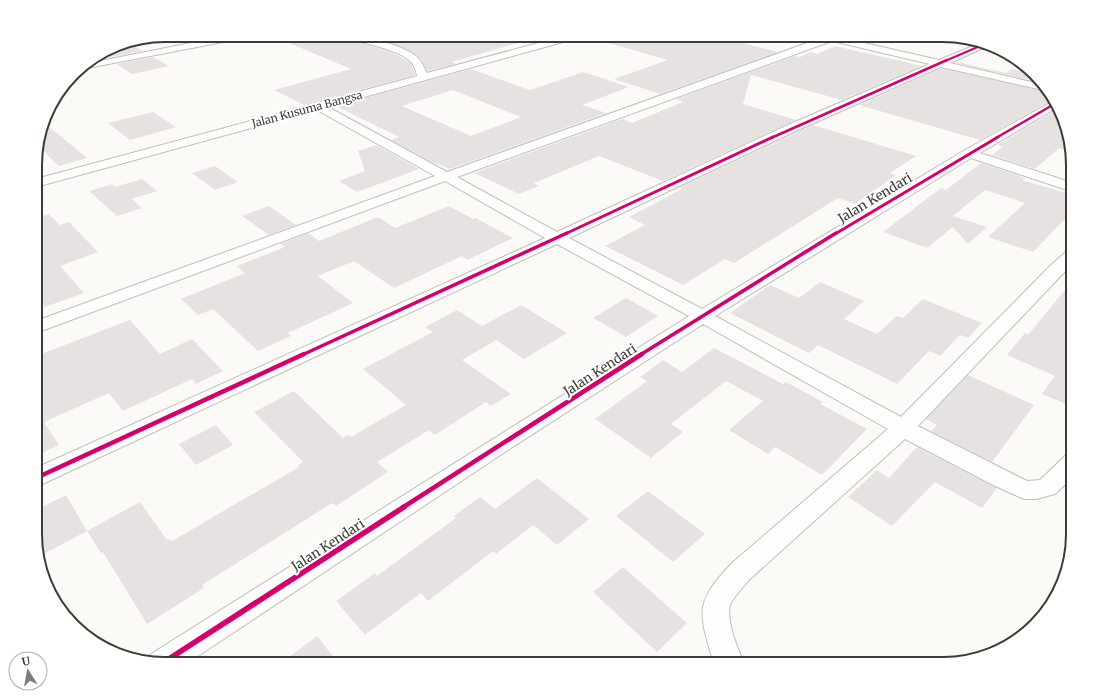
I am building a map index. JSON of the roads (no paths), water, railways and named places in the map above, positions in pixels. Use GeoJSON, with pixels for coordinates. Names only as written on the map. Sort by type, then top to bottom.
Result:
{"type":"FeatureCollection","features":[{"type":"Feature","properties":{"kind":"street"},"geometry":{"type":"LineString","coordinates":[[95,65],[209,42]]}},
{"type":"Feature","properties":{"kind":"street"},"geometry":{"type":"LineString","coordinates":[[366,42],[405,54],[415,61],[424,77]]}},
{"type":"Feature","properties":{"kind":"street","name":"Jalan Kusuma Bangsa"},"geometry":{"type":"LineString","coordinates":[[42,181],[552,42]]}},
{"type":"Feature","properties":{"kind":"street"},"geometry":{"type":"LineString","coordinates":[[42,325],[447,176],[820,42]]}},
{"type":"Feature","properties":{"kind":"street"},"geometry":{"type":"LineString","coordinates":[[848,42],[1037,86]]}},
{"type":"Feature","properties":{"kind":"street"},"geometry":{"type":"LineString","coordinates":[[42,475],[792,128],[978,47]]}},
{"type":"Feature","properties":{"kind":"street"},"geometry":{"type":"LineString","coordinates":[[318,106],[903,428],[1024,490],[1047,488],[1066,469]]}},
{"type":"Feature","properties":{"kind":"street","name":"Jalan Kendari"},"geometry":{"type":"LineString","coordinates":[[173,657],[702,316],[969,153],[1051,106]]}},
{"type":"Feature","properties":{"kind":"street"},"geometry":{"type":"LineString","coordinates":[[969,153],[1066,186]]}},
{"type":"Feature","properties":{"kind":"street"},"geometry":{"type":"LineString","coordinates":[[727,657],[718,631],[716,614],[717,601],[726,588],[741,571],[903,428],[1066,260]]}}]}
